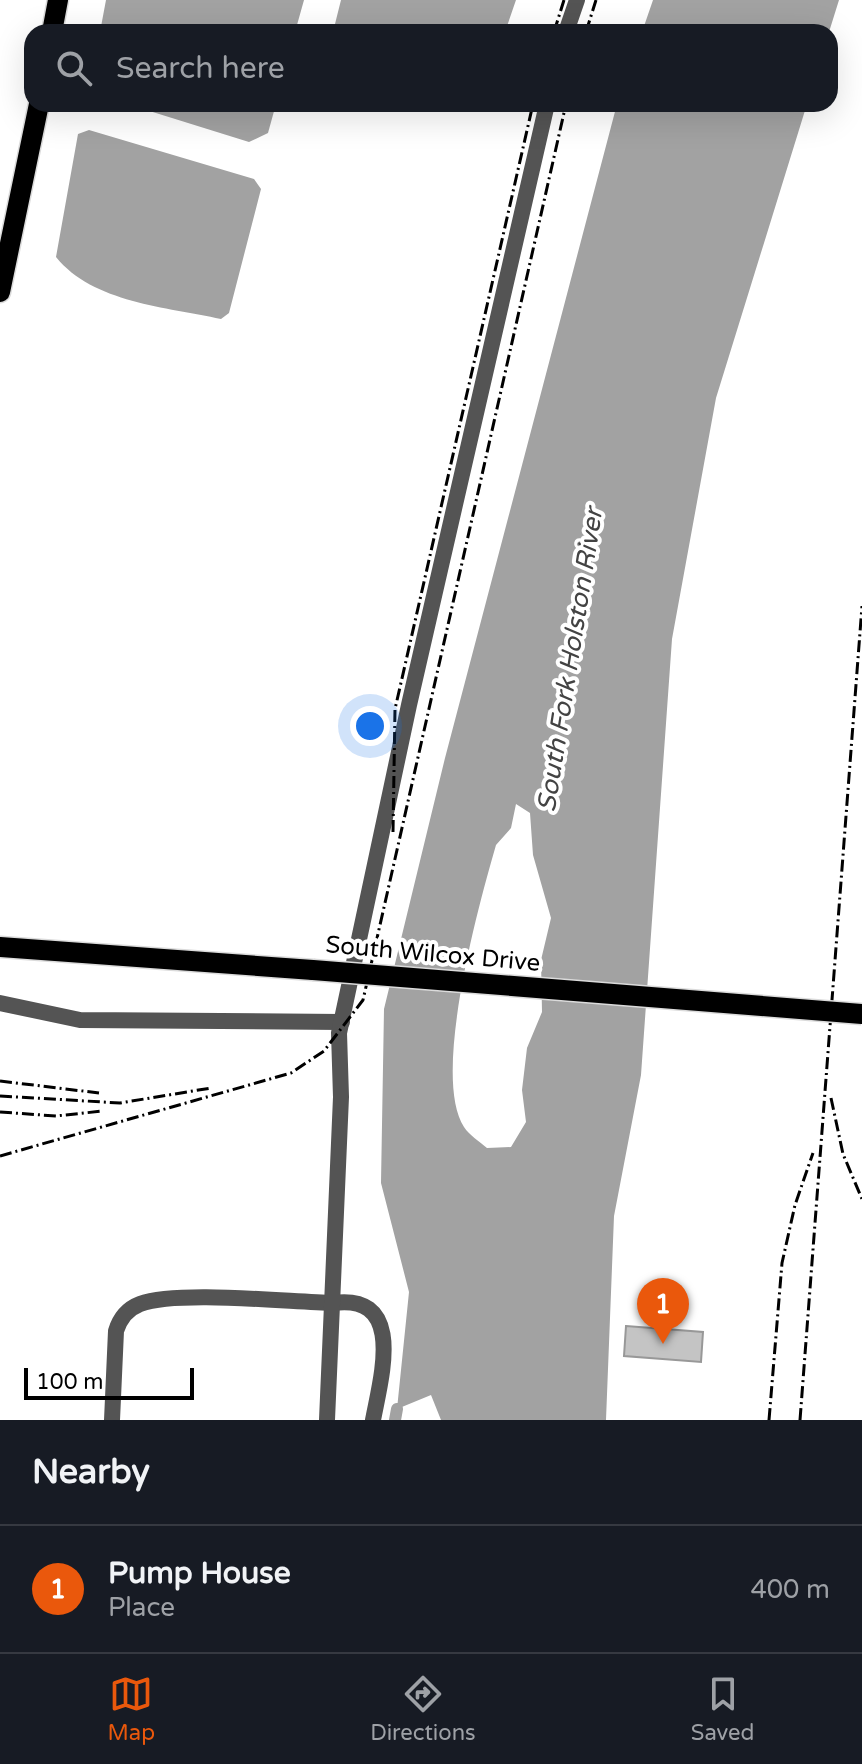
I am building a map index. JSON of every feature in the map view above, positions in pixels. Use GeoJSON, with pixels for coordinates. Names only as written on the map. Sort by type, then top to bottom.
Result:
{"type":"FeatureCollection","features":[{"type":"Feature","properties":{"kind":"main road"},"geometry":{"type":"LineString","coordinates":[[54,24],[58,0]]}},
{"type":"Feature","properties":{"kind":"main road"},"geometry":{"type":"LineString","coordinates":[[0,292],[37,112]]}},
{"type":"Feature","properties":{"kind":"main road","name":"South Wilcox Drive"},"geometry":{"type":"LineString","coordinates":[[0,947],[862,1014]]}},
{"type":"Feature","properties":{"kind":"lane"},"geometry":{"type":"LineString","coordinates":[[569,24],[577,0]]}},
{"type":"Feature","properties":{"kind":"lane"},"geometry":{"type":"LineString","coordinates":[[327,1420],[342,1022],[409,705],[545,112]]}},
{"type":"Feature","properties":{"kind":"lane"},"geometry":{"type":"LineString","coordinates":[[0,1003],[80,1020],[342,1022]]}},
{"type":"Feature","properties":{"kind":"lane"},"geometry":{"type":"LineString","coordinates":[[112,1420],[119,1320],[138,1305],[185,1298],[333,1303],[352,1300],[368,1308],[382,1324],[384,1362],[373,1420]]}},
{"type":"Feature","properties":{"kind":"water"},"geometry":{"type":"Polygon","coordinates":[[[106,0],[304,0],[297,24],[102,24],[106,0]]]}},
{"type":"Feature","properties":{"kind":"water"},"geometry":{"type":"Polygon","coordinates":[[[341,0],[516,0],[508,24],[335,24],[341,0]]]}},
{"type":"Feature","properties":{"kind":"water"},"geometry":{"type":"Polygon","coordinates":[[[653,0],[839,0],[832,24],[645,24],[653,0]]]}},
{"type":"Feature","properties":{"kind":"water"},"geometry":{"type":"Polygon","coordinates":[[[153,112],[274,112],[268,133],[249,142],[153,112]]]}},
{"type":"Feature","properties":{"kind":"water","name":"South Fork Holston River"},"geometry":{"type":"Polygon","coordinates":[[[615,112],[805,112],[716,398],[672,639],[641,1075],[614,1216],[606,1420],[441,1420],[431,1395],[397,1409],[409,1292],[381,1183],[384,1009],[445,758],[615,112]],[[516,804],[511,828],[496,845],[479,907],[455,1031],[455,1103],[464,1127],[487,1148],[511,1147],[526,1122],[522,1090],[527,1048],[542,1012],[541,960],[551,918],[533,855],[530,813],[516,804]]]}},
{"type":"Feature","properties":{"kind":"water"},"geometry":{"type":"Polygon","coordinates":[[[89,130],[254,179],[261,189],[229,313],[221,319],[110,294],[71,272],[56,257],[78,134],[89,130]]]}},
{"type":"Feature","properties":{"kind":"building"},"geometry":{"type":"Polygon","coordinates":[[[626,1326],[703,1332],[701,1362],[624,1356],[626,1326]]]}},
{"type":"Feature","properties":{"kind":"waterway"},"geometry":{"type":"LineString","coordinates":[[395,1420],[397,1409]]}},
{"type":"Feature","properties":{"kind":"railway"},"geometry":{"type":"LineString","coordinates":[[556,24],[564,0]]}},
{"type":"Feature","properties":{"kind":"railway"},"geometry":{"type":"LineString","coordinates":[[588,24],[596,0]]}},
{"type":"Feature","properties":{"kind":"railway"},"geometry":{"type":"LineString","coordinates":[[393,832],[395,709],[531,112]]}},
{"type":"Feature","properties":{"kind":"railway"},"geometry":{"type":"LineString","coordinates":[[0,1156],[291,1073],[324,1051],[363,1000],[564,112]]}},
{"type":"Feature","properties":{"kind":"railway"},"geometry":{"type":"LineString","coordinates":[[800,1420],[862,606]]}},
{"type":"Feature","properties":{"kind":"railway"},"geometry":{"type":"LineString","coordinates":[[0,1081],[99,1093]]}},
{"type":"Feature","properties":{"kind":"railway"},"geometry":{"type":"LineString","coordinates":[[0,1096],[120,1103],[211,1088]]}},
{"type":"Feature","properties":{"kind":"railway"},"geometry":{"type":"LineString","coordinates":[[831,1098],[843,1154],[862,1199]]}},
{"type":"Feature","properties":{"kind":"railway"},"geometry":{"type":"LineString","coordinates":[[0,1112],[56,1116],[103,1111]]}},
{"type":"Feature","properties":{"kind":"railway"},"geometry":{"type":"LineString","coordinates":[[769,1420],[782,1263],[795,1205],[813,1153]]}},
{"type":"Feature","properties":{"kind":"place","name":"Pump House"},"geometry":{"type":"Point","coordinates":[663,1344]}}]}
